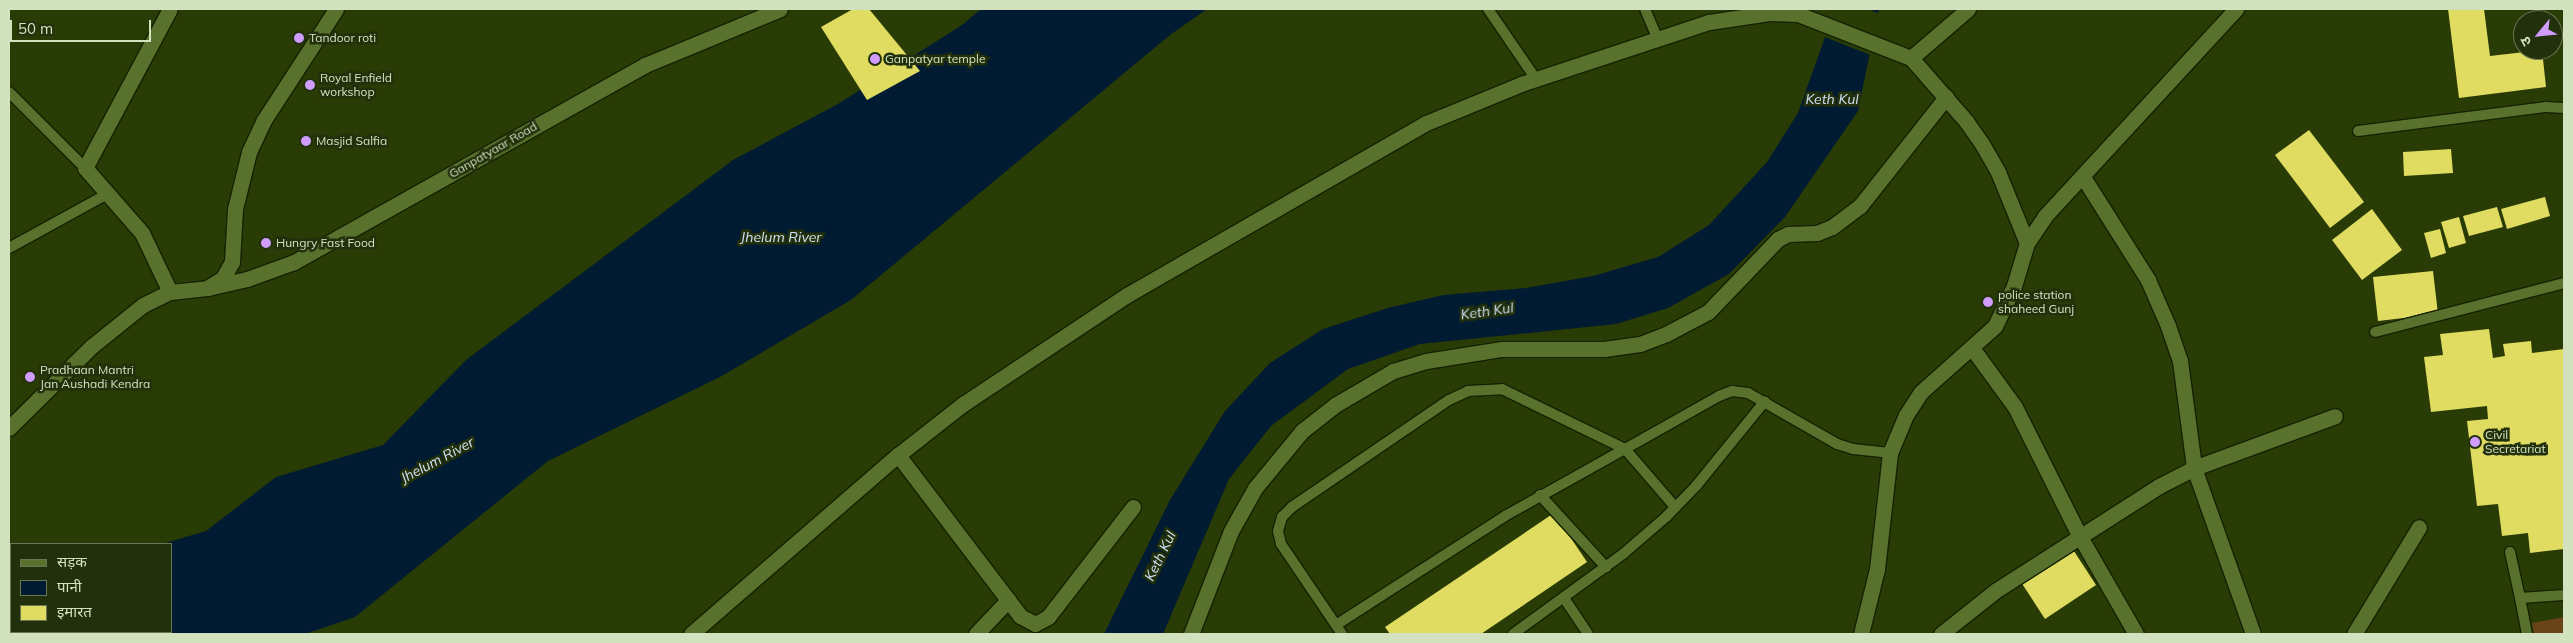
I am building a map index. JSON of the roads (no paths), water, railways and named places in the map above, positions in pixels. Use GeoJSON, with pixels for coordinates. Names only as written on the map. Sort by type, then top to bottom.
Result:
{"type":"FeatureCollection","features":[{"type":"Feature","properties":{"kind":"street"},"geometry":{"type":"LineString","coordinates":[[9,428],[119,322],[170,292],[142,233],[85,168],[170,9]]}},
{"type":"Feature","properties":{"kind":"street"},"geometry":{"type":"LineString","coordinates":[[207,288],[223,278],[232,262],[235,209],[252,144],[264,120],[336,9]]}},
{"type":"Feature","properties":{"kind":"street","name":"Ganpatyaar Road"},"geometry":{"type":"LineString","coordinates":[[170,292],[207,288],[247,280],[294,262],[645,65],[780,9]]}},
{"type":"Feature","properties":{"kind":"street"},"geometry":{"type":"LineString","coordinates":[[1906,56],[1968,9]]}},
{"type":"Feature","properties":{"kind":"street"},"geometry":{"type":"LineString","coordinates":[[1861,634],[1877,569],[1890,453],[1906,416],[1921,392],[1995,326],[2006,306],[2027,243],[2045,216],[2236,9]]}},
{"type":"Feature","properties":{"kind":"street"},"geometry":{"type":"LineString","coordinates":[[691,634],[898,455],[963,404],[1127,295],[1226,235],[1426,123],[1536,79],[1709,22],[1769,12],[1789,12],[1906,56],[1966,120],[1998,172],[2027,243]]}},
{"type":"Feature","properties":{"kind":"street"},"geometry":{"type":"LineString","coordinates":[[1191,634],[1231,531],[1255,488],[1276,459],[1302,431],[1334,405],[1393,371],[1426,361],[1502,349],[1604,349],[1640,344],[1666,334],[1708,312],[1778,239],[1825,230],[1860,206],[1946,97]]}},
{"type":"Feature","properties":{"kind":"street"},"geometry":{"type":"LineString","coordinates":[[2083,176],[2148,280],[2168,326],[2180,361],[2194,468],[2253,634]]}},
{"type":"Feature","properties":{"kind":"street"},"geometry":{"type":"LineString","coordinates":[[1972,348],[2015,407],[2078,535],[2136,634]]}},
{"type":"Feature","properties":{"kind":"street"},"geometry":{"type":"LineString","coordinates":[[1941,634],[1995,591],[2078,535],[2194,468],[2335,416]]}},
{"type":"Feature","properties":{"kind":"street"},"geometry":{"type":"LineString","coordinates":[[898,455],[1008,600],[1028,622],[1036,624],[1048,617],[1133,507]]}},
{"type":"Feature","properties":{"kind":"street"},"geometry":{"type":"LineString","coordinates":[[2354,634],[2419,527]]}},
{"type":"Feature","properties":{"kind":"street"},"geometry":{"type":"LineString","coordinates":[[976,634],[1008,600]]}},
{"type":"Feature","properties":{"kind":"lane"},"geometry":{"type":"LineString","coordinates":[[1645,9],[1658,39]]}},
{"type":"Feature","properties":{"kind":"lane"},"geometry":{"type":"LineString","coordinates":[[1492,10],[1536,79]]}},
{"type":"Feature","properties":{"kind":"lane"},"geometry":{"type":"LineString","coordinates":[[9,92],[85,168]]}},
{"type":"Feature","properties":{"kind":"lane"},"geometry":{"type":"LineString","coordinates":[[2358,131],[2546,107],[2564,108]]}},
{"type":"Feature","properties":{"kind":"lane"},"geometry":{"type":"LineString","coordinates":[[9,248],[108,194]]}},
{"type":"Feature","properties":{"kind":"lane"},"geometry":{"type":"LineString","coordinates":[[2375,332],[2564,283]]}},
{"type":"Feature","properties":{"kind":"lane"},"geometry":{"type":"LineString","coordinates":[[1342,634],[1281,544],[1278,531],[1282,517],[1292,507],[1448,400],[1468,391],[1502,388],[1624,448],[1676,507]]}},
{"type":"Feature","properties":{"kind":"lane"},"geometry":{"type":"LineString","coordinates":[[1336,626],[1540,495],[1732,391],[1748,393],[1765,401],[1837,444],[1854,450],[1890,453]]}},
{"type":"Feature","properties":{"kind":"lane"},"geometry":{"type":"LineString","coordinates":[[1513,634],[1606,567],[1676,507],[1765,401]]}},
{"type":"Feature","properties":{"kind":"lane"},"geometry":{"type":"LineString","coordinates":[[1540,495],[1606,567]]}},
{"type":"Feature","properties":{"kind":"lane"},"geometry":{"type":"LineString","coordinates":[[2510,552],[2527,634]]}},
{"type":"Feature","properties":{"kind":"lane"},"geometry":{"type":"LineString","coordinates":[[2520,598],[2564,595]]}},
{"type":"Feature","properties":{"kind":"lane"},"geometry":{"type":"LineString","coordinates":[[1564,598],[1588,634]]}},
{"type":"Feature","properties":{"kind":"water","name":"Jhelum River"},"geometry":{"type":"Polygon","coordinates":[[[981,9],[1207,9],[1170,35],[851,300],[720,377],[548,461],[355,617],[305,634],[9,634],[172,633],[172,543],[165,543],[206,531],[276,477],[383,445],[466,360],[733,160],[838,104],[962,25],[981,9]]]}},
{"type":"Feature","properties":{"kind":"water","name":"Keth Kul"},"geometry":{"type":"Polygon","coordinates":[[[1828,9],[1879,9],[1858,111],[1785,217],[1729,274],[1668,308],[1616,324],[1420,344],[1348,369],[1271,426],[1229,479],[1163,634],[1104,634],[1170,500],[1225,411],[1270,363],[1323,329],[1388,308],[1443,295],[1526,288],[1593,276],[1658,257],[1709,225],[1767,162],[1798,113],[1825,37],[1828,9]]]}},
{"type":"Feature","properties":{"kind":"place","name":"Tandoor roti"},"geometry":{"type":"Point","coordinates":[299,38]}},
{"type":"Feature","properties":{"kind":"place","name":"Ganpatyar temple"},"geometry":{"type":"Point","coordinates":[875,59]}},
{"type":"Feature","properties":{"kind":"place","name":"Royal Enfield workshop"},"geometry":{"type":"Point","coordinates":[310,85]}},
{"type":"Feature","properties":{"kind":"place","name":"Masjid Salfia"},"geometry":{"type":"Point","coordinates":[306,141]}},
{"type":"Feature","properties":{"kind":"place","name":"Hungry Fast Food"},"geometry":{"type":"Point","coordinates":[266,243]}},
{"type":"Feature","properties":{"kind":"place","name":"police station shaheed Gunj"},"geometry":{"type":"Point","coordinates":[1988,302]}},
{"type":"Feature","properties":{"kind":"place","name":"Pradhaan Mantri Jan Aushadi Kendra"},"geometry":{"type":"Point","coordinates":[30,377]}},
{"type":"Feature","properties":{"kind":"place","name":"Civil Secretariat"},"geometry":{"type":"Point","coordinates":[2475,442]}}]}
